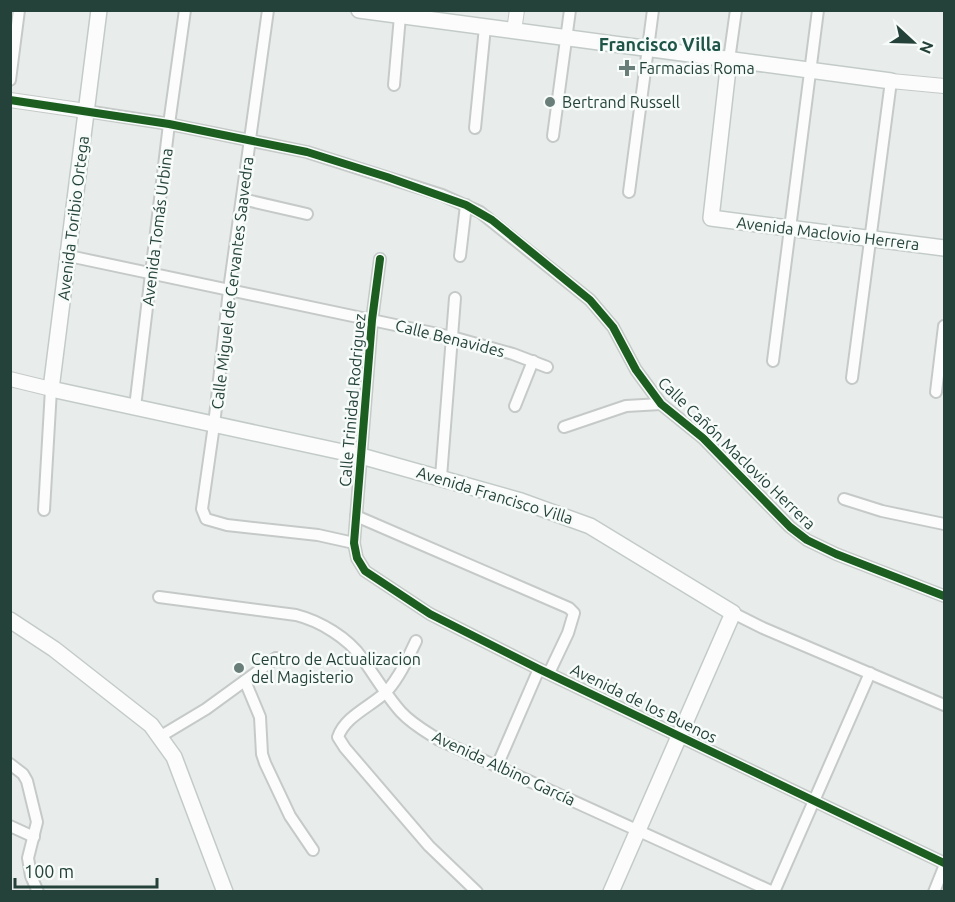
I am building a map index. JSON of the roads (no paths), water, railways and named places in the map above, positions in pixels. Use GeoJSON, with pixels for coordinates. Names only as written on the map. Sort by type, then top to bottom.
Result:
{"type":"FeatureCollection","features":[{"type":"Feature","properties":{"kind":"main road","name":"Avenida Toribio Ortega"},"geometry":{"type":"LineString","coordinates":[[51,389],[99,10]]}},
{"type":"Feature","properties":{"kind":"main road"},"geometry":{"type":"LineString","coordinates":[[359,10],[399,16],[435,16],[485,27],[891,81]]}},
{"type":"Feature","properties":{"kind":"main road","name":"Avenida Maclovio Herrera"},"geometry":{"type":"LineString","coordinates":[[729,60],[711,218],[945,248]]}},
{"type":"Feature","properties":{"kind":"main road","name":"Avenida Francisco Villa"},"geometry":{"type":"LineString","coordinates":[[51,389],[361,456],[520,501],[590,526],[733,613]]}},
{"type":"Feature","properties":{"kind":"main road"},"geometry":{"type":"LineString","coordinates":[[611,891],[733,613]]}},
{"type":"Feature","properties":{"kind":"main road"},"geometry":{"type":"LineString","coordinates":[[10,620],[54,649],[151,725],[160,736],[174,757],[225,891]]}},
{"type":"Feature","properties":{"kind":"street"},"geometry":{"type":"LineString","coordinates":[[10,80],[19,10]]}},
{"type":"Feature","properties":{"kind":"street","name":"Avenida Tomás Urbina"},"geometry":{"type":"LineString","coordinates":[[135,407],[185,10]]}},
{"type":"Feature","properties":{"kind":"street","name":"Calle Miguel de Cervantes Saavedra"},"geometry":{"type":"LineString","coordinates":[[268,10],[229,290],[202,509],[206,519],[227,525],[318,535],[354,543]]}},
{"type":"Feature","properties":{"kind":"street"},"geometry":{"type":"LineString","coordinates":[[514,31],[517,10]]}},
{"type":"Feature","properties":{"kind":"street"},"geometry":{"type":"LineString","coordinates":[[554,136],[570,10]]}},
{"type":"Feature","properties":{"kind":"street"},"geometry":{"type":"LineString","coordinates":[[629,192],[653,10]]}},
{"type":"Feature","properties":{"kind":"street"},"geometry":{"type":"LineString","coordinates":[[729,60],[736,10]]}},
{"type":"Feature","properties":{"kind":"street"},"geometry":{"type":"LineString","coordinates":[[773,361],[819,10]]}},
{"type":"Feature","properties":{"kind":"street"},"geometry":{"type":"LineString","coordinates":[[394,85],[399,16]]}},
{"type":"Feature","properties":{"kind":"street"},"geometry":{"type":"LineString","coordinates":[[475,128],[485,27]]}},
{"type":"Feature","properties":{"kind":"street"},"geometry":{"type":"LineString","coordinates":[[852,378],[891,81],[945,86]]}},
{"type":"Feature","properties":{"kind":"street"},"geometry":{"type":"LineString","coordinates":[[10,100],[86,111]]}},
{"type":"Feature","properties":{"kind":"street","name":"Calle Cañón Maclovio Herrera"},"geometry":{"type":"LineString","coordinates":[[86,111],[169,124],[330,158],[466,205],[492,220],[590,300],[613,327],[636,370],[661,404],[690,425],[779,517],[807,540],[836,555],[945,596]]}},
{"type":"Feature","properties":{"kind":"street"},"geometry":{"type":"LineString","coordinates":[[242,200],[307,214]]}},
{"type":"Feature","properties":{"kind":"street"},"geometry":{"type":"LineString","coordinates":[[460,256],[466,205]]}},
{"type":"Feature","properties":{"kind":"street","name":"Calle Benavides"},"geometry":{"type":"LineString","coordinates":[[69,256],[452,337],[495,348],[548,367]]}},
{"type":"Feature","properties":{"kind":"street","name":"Calle Trinidad Rodriguez"},"geometry":{"type":"LineString","coordinates":[[354,543],[372,320],[380,259]]}},
{"type":"Feature","properties":{"kind":"street"},"geometry":{"type":"LineString","coordinates":[[441,477],[454,298]]}},
{"type":"Feature","properties":{"kind":"street"},"geometry":{"type":"LineString","coordinates":[[936,392],[945,326]]}},
{"type":"Feature","properties":{"kind":"street"},"geometry":{"type":"LineString","coordinates":[[515,406],[533,361]]}},
{"type":"Feature","properties":{"kind":"street","name":"Avenida Francisco Villa"},"geometry":{"type":"LineString","coordinates":[[10,379],[51,389]]}},
{"type":"Feature","properties":{"kind":"street"},"geometry":{"type":"LineString","coordinates":[[44,510],[51,389]]}},
{"type":"Feature","properties":{"kind":"street"},"geometry":{"type":"LineString","coordinates":[[564,427],[626,406],[661,404]]}},
{"type":"Feature","properties":{"kind":"street"},"geometry":{"type":"LineString","coordinates":[[843,499],[882,511],[945,524]]}},
{"type":"Feature","properties":{"kind":"street"},"geometry":{"type":"LineString","coordinates":[[356,516],[569,608],[574,613],[572,624],[544,671],[497,766]]}},
{"type":"Feature","properties":{"kind":"street","name":"Avenida de los Buenos"},"geometry":{"type":"LineString","coordinates":[[354,543],[357,558],[365,571],[430,614],[945,865]]}},
{"type":"Feature","properties":{"kind":"street","name":"Avenida Albino García"},"geometry":{"type":"LineString","coordinates":[[159,597],[310,618],[352,647],[402,713],[439,740],[774,891]]}},
{"type":"Feature","properties":{"kind":"street","name":"Avenida Francisco Villa"},"geometry":{"type":"LineString","coordinates":[[733,613],[763,628],[945,705]]}},
{"type":"Feature","properties":{"kind":"street"},"geometry":{"type":"LineString","coordinates":[[416,640],[402,670],[385,692],[349,721],[338,737],[429,846],[477,891]]}},
{"type":"Feature","properties":{"kind":"street"},"geometry":{"type":"LineString","coordinates":[[160,736],[206,709],[276,658]]}},
{"type":"Feature","properties":{"kind":"street"},"geometry":{"type":"LineString","coordinates":[[774,891],[870,673]]}},
{"type":"Feature","properties":{"kind":"street"},"geometry":{"type":"LineString","coordinates":[[245,681],[260,717],[262,754],[265,763],[290,816],[313,850]]}},
{"type":"Feature","properties":{"kind":"street"},"geometry":{"type":"LineString","coordinates":[[10,764],[23,774],[27,781],[37,822],[28,858],[31,876],[38,891]]}},
{"type":"Feature","properties":{"kind":"street"},"geometry":{"type":"LineString","coordinates":[[10,826],[34,837]]}},
{"type":"Feature","properties":{"kind":"street"},"geometry":{"type":"LineString","coordinates":[[934,891],[945,865]]}},
{"type":"Feature","properties":{"kind":"place","name":"Farmacias Roma"},"geometry":{"type":"Point","coordinates":[627,68]}},
{"type":"Feature","properties":{"kind":"place","name":"Bertrand Russell"},"geometry":{"type":"Point","coordinates":[550,102]}},
{"type":"Feature","properties":{"kind":"place","name":"Centro de Actualizacion del Magisterio"},"geometry":{"type":"Point","coordinates":[239,668]}},
{"type":"Feature","properties":{"kind":"district","name":"Francisco Villa"},"geometry":{"type":"Point","coordinates":[660,45]}}]}
